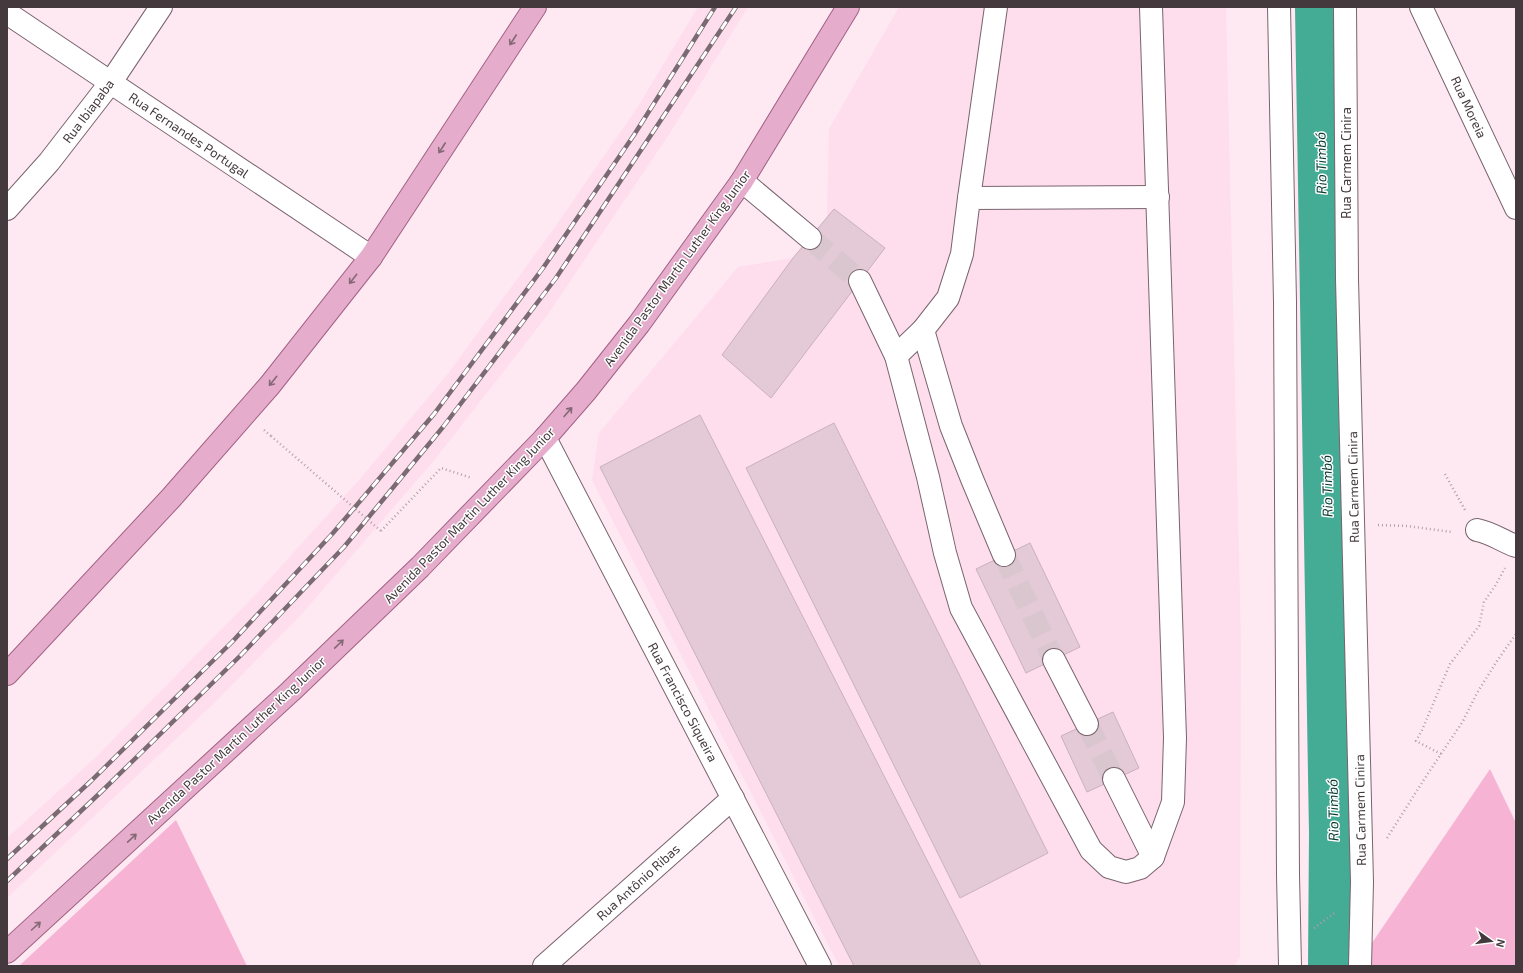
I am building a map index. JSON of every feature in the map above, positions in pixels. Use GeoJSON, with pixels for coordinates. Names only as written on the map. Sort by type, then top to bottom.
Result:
{"type":"FeatureCollection","features":[{"type":"Feature","properties":{"kind":"main road"},"geometry":{"type":"LineString","coordinates":[[7,674],[176,493],[270,385],[371,257],[535,7]]}},
{"type":"Feature","properties":{"kind":"main road","name":"Avenida Pastor Martin Luther King Junior"},"geometry":{"type":"LineString","coordinates":[[7,952],[291,691],[420,567],[545,438],[586,391],[639,324],[742,182],[848,7]]}},
{"type":"Feature","properties":{"kind":"street","name":"Rua Ibiapaba"},"geometry":{"type":"LineString","coordinates":[[7,209],[49,162],[110,82],[161,7]]}},
{"type":"Feature","properties":{"kind":"street"},"geometry":{"type":"LineString","coordinates":[[896,356],[923,330],[948,298],[962,254],[996,7]]}},
{"type":"Feature","properties":{"kind":"street"},"geometry":{"type":"LineString","coordinates":[[860,281],[896,356],[928,477],[945,553],[961,608],[1091,850],[1109,867],[1126,872],[1140,868],[1153,857],[1173,802],[1175,738],[1151,7]]}},
{"type":"Feature","properties":{"kind":"street"},"geometry":{"type":"LineString","coordinates":[[1279,7],[1286,310],[1288,867],[1290,966]]}},
{"type":"Feature","properties":{"kind":"street","name":"Rua Carmem Cinira"},"geometry":{"type":"LineString","coordinates":[[1345,7],[1347,279],[1362,882],[1360,966]]}},
{"type":"Feature","properties":{"kind":"street","name":"Rua Moreia"},"geometry":{"type":"LineString","coordinates":[[1421,7],[1516,208]]}},
{"type":"Feature","properties":{"kind":"street","name":"Rua Fernandes Portugal"},"geometry":{"type":"LineString","coordinates":[[7,14],[371,257]]}},
{"type":"Feature","properties":{"kind":"street"},"geometry":{"type":"LineString","coordinates":[[742,182],[810,238]]}},
{"type":"Feature","properties":{"kind":"street"},"geometry":{"type":"LineString","coordinates":[[969,198],[1158,197]]}},
{"type":"Feature","properties":{"kind":"street"},"geometry":{"type":"LineString","coordinates":[[923,330],[952,426],[972,479],[1004,555]]}},
{"type":"Feature","properties":{"kind":"street","name":"Rua Francisco Siqueira"},"geometry":{"type":"LineString","coordinates":[[545,438],[820,966]]}},
{"type":"Feature","properties":{"kind":"street"},"geometry":{"type":"LineString","coordinates":[[1477,530],[1490,533],[1505,542],[1512,554]]}},
{"type":"Feature","properties":{"kind":"street"},"geometry":{"type":"LineString","coordinates":[[1054,660],[1087,724]]}},
{"type":"Feature","properties":{"kind":"street"},"geometry":{"type":"LineString","coordinates":[[1114,779],[1153,857]]}},
{"type":"Feature","properties":{"kind":"street","name":"Rua Antônio Ribas"},"geometry":{"type":"LineString","coordinates":[[544,966],[733,798]]}},
{"type":"Feature","properties":{"kind":"path"},"geometry":{"type":"LineString","coordinates":[[272,436],[381,531],[441,468],[500,486]]}},
{"type":"Feature","properties":{"kind":"path"},"geometry":{"type":"LineString","coordinates":[[1354,524],[1408,526],[1469,534],[1477,530],[1445,474]]}},
{"type":"Feature","properties":{"kind":"path"},"geometry":{"type":"LineString","coordinates":[[1441,754],[1416,741],[1450,664],[1479,626],[1484,602],[1495,586],[1512,554]]}},
{"type":"Feature","properties":{"kind":"path"},"geometry":{"type":"LineString","coordinates":[[1386,839],[1463,721],[1477,693],[1516,634]]}},
{"type":"Feature","properties":{"kind":"path"},"geometry":{"type":"LineString","coordinates":[[1317,926],[1349,903],[1362,882]]}},
{"type":"Feature","properties":{"kind":"shaded area"},"geometry":{"type":"Polygon","coordinates":[[[698,7],[748,7],[670,133],[546,317],[436,458],[301,615],[211,706],[7,898],[7,838],[95,758],[257,593],[359,480],[447,375],[555,227],[637,108],[698,7]]]}},
{"type":"Feature","properties":{"kind":"shaded area"},"geometry":{"type":"Polygon","coordinates":[[[899,7],[1226,7],[1241,644],[1240,957],[1234,966],[839,966],[592,480],[599,433],[738,267],[793,258],[827,218],[829,129],[899,7]]]}},
{"type":"Feature","properties":{"kind":"shaded area"},"geometry":{"type":"Polygon","coordinates":[[[1490,769],[1516,823],[1516,966],[1372,966],[1372,943],[1490,769]]]}},
{"type":"Feature","properties":{"kind":"shaded area"},"geometry":{"type":"Polygon","coordinates":[[[176,820],[247,966],[19,966],[176,820]]]}},
{"type":"Feature","properties":{"kind":"building"},"geometry":{"type":"Polygon","coordinates":[[[834,209],[885,248],[771,398],[722,355],[793,258],[834,209]]]}},
{"type":"Feature","properties":{"kind":"building"},"geometry":{"type":"Polygon","coordinates":[[[700,415],[981,966],[854,966],[600,467],[700,415]]]}},
{"type":"Feature","properties":{"kind":"building"},"geometry":{"type":"Polygon","coordinates":[[[834,423],[1048,853],[960,898],[746,468],[834,423]]]}},
{"type":"Feature","properties":{"kind":"building"},"geometry":{"type":"Polygon","coordinates":[[[1030,543],[1080,647],[1026,673],[976,569],[1030,543]]]}},
{"type":"Feature","properties":{"kind":"building"},"geometry":{"type":"Polygon","coordinates":[[[1113,712],[1139,768],[1087,792],[1061,736],[1113,712]]]}},
{"type":"Feature","properties":{"kind":"waterway","name":"Rio Timbó"},"geometry":{"type":"LineString","coordinates":[[1319,7],[1333,833],[1332,966]]}},
{"type":"Feature","properties":{"kind":"tunnel"},"geometry":{"type":"LineString","coordinates":[[810,238],[860,281]]}},
{"type":"Feature","properties":{"kind":"tunnel"},"geometry":{"type":"LineString","coordinates":[[1004,555],[1054,660]]}},
{"type":"Feature","properties":{"kind":"tunnel"},"geometry":{"type":"LineString","coordinates":[[1087,724],[1114,779]]}},
{"type":"Feature","properties":{"kind":"railway"},"geometry":{"type":"LineString","coordinates":[[7,859],[91,781],[232,642],[333,533],[434,414],[543,268],[634,135],[715,7]]}},
{"type":"Feature","properties":{"kind":"railway"},"geometry":{"type":"LineString","coordinates":[[7,881],[101,792],[240,656],[344,547],[443,427],[556,278],[736,7]]}}]}
